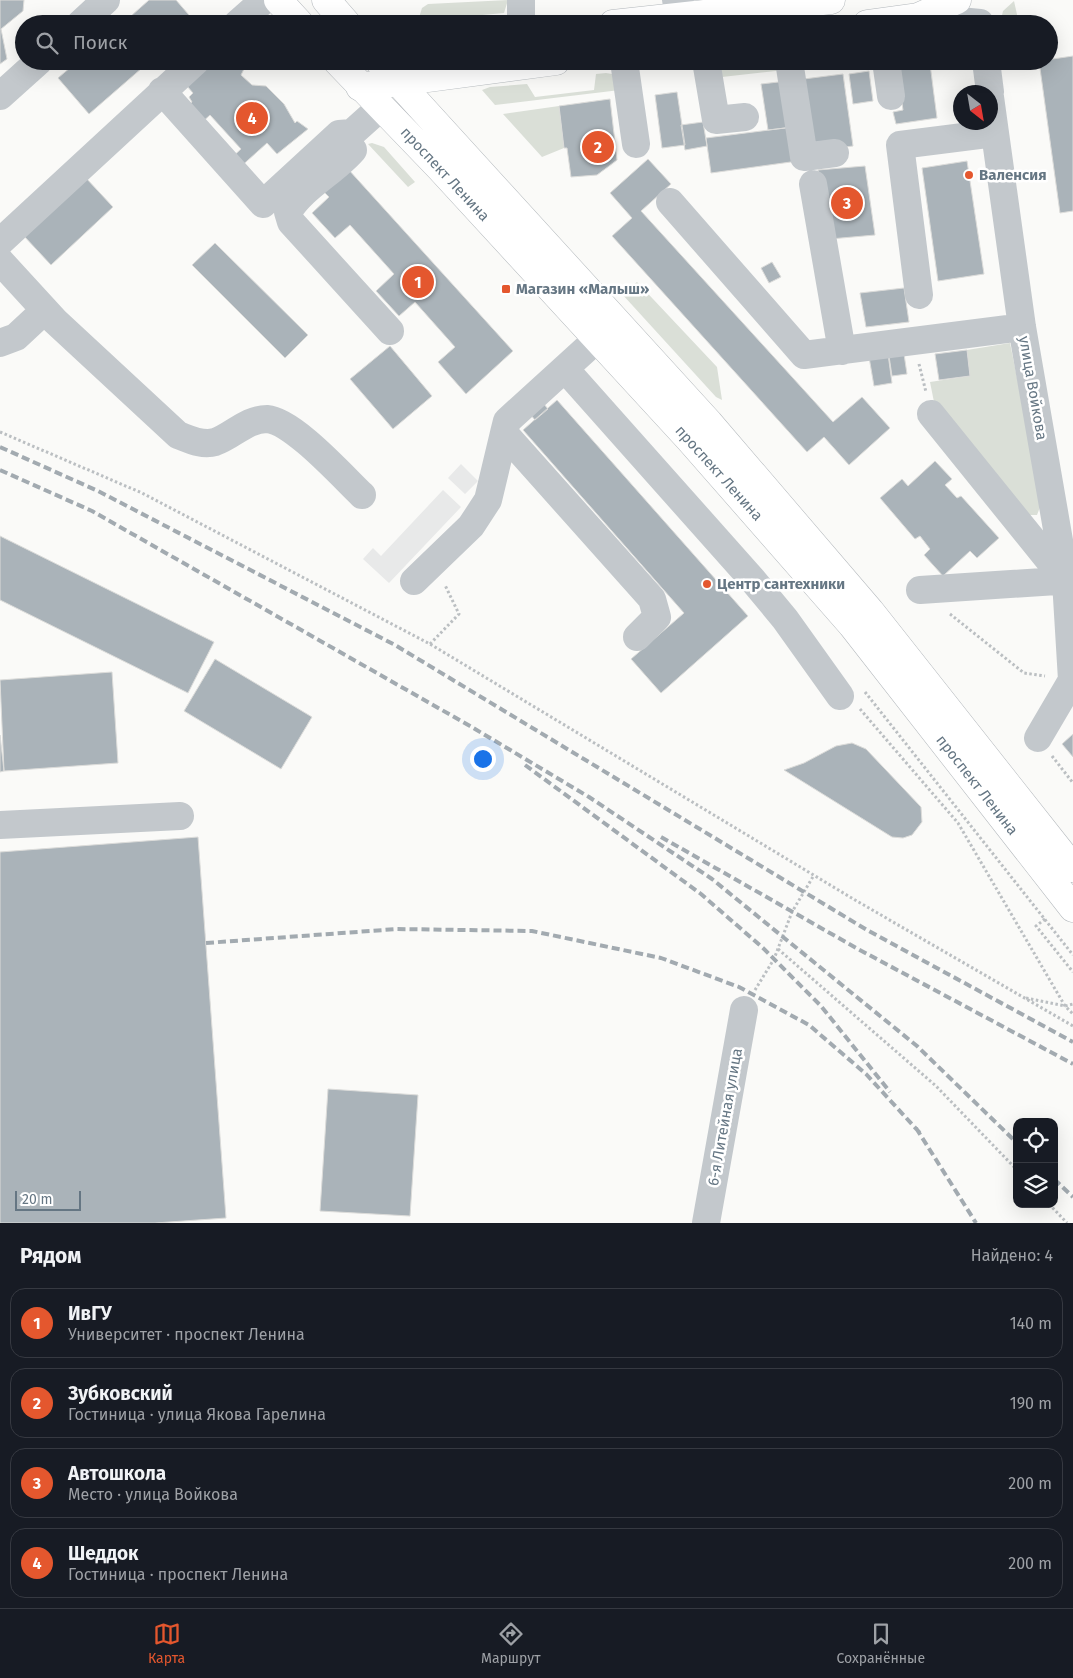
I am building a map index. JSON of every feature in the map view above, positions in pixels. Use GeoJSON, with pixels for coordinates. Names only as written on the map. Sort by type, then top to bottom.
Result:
{"type":"FeatureCollection","features":[{"type":"Feature","properties":{"kind":"main road"},"geometry":{"type":"LineString","coordinates":[[278,0],[292,15]]}},
{"type":"Feature","properties":{"kind":"main road"},"geometry":{"type":"LineString","coordinates":[[326,0],[339,15]]}},
{"type":"Feature","properties":{"kind":"main road"},"geometry":{"type":"LineString","coordinates":[[652,15],[682,8],[831,0]]}},
{"type":"Feature","properties":{"kind":"main road"},"geometry":{"type":"LineString","coordinates":[[924,15],[957,0]]}},
{"type":"Feature","properties":{"kind":"main road"},"geometry":{"type":"LineString","coordinates":[[349,70],[405,70]]}},
{"type":"Feature","properties":{"kind":"main road","name":"проспект Ленина"},"geometry":{"type":"LineString","coordinates":[[349,70],[596,340],[700,431],[1073,908]]}},
{"type":"Feature","properties":{"kind":"main road","name":"проспект Ленина"},"geometry":{"type":"LineString","coordinates":[[388,71],[700,431],[870,611],[1073,868]]}},
{"type":"Feature","properties":{"kind":"street"},"geometry":{"type":"LineString","coordinates":[[90,15],[106,0]]}},
{"type":"Feature","properties":{"kind":"street"},"geometry":{"type":"LineString","coordinates":[[247,15],[264,0]]}},
{"type":"Feature","properties":{"kind":"street"},"geometry":{"type":"LineString","coordinates":[[520,0],[521,15]]}},
{"type":"Feature","properties":{"kind":"street"},"geometry":{"type":"LineString","coordinates":[[0,96],[29,70]]}},
{"type":"Feature","properties":{"kind":"street"},"geometry":{"type":"LineString","coordinates":[[0,242],[186,70]]}},
{"type":"Feature","properties":{"kind":"street"},"geometry":{"type":"LineString","coordinates":[[625,70],[636,144]]}},
{"type":"Feature","properties":{"kind":"street"},"geometry":{"type":"LineString","coordinates":[[708,70],[716,120],[745,117]]}},
{"type":"Feature","properties":{"kind":"street"},"geometry":{"type":"LineString","coordinates":[[790,70],[804,158],[835,153]]}},
{"type":"Feature","properties":{"kind":"street"},"geometry":{"type":"LineString","coordinates":[[887,70],[891,96]]}},
{"type":"Feature","properties":{"kind":"street"},"geometry":{"type":"LineString","coordinates":[[987,70],[989,85]]}},
{"type":"Feature","properties":{"kind":"street"},"geometry":{"type":"LineString","coordinates":[[162,92],[263,204],[339,134],[352,133],[381,106]]}},
{"type":"Feature","properties":{"kind":"street","name":"улица Войкова"},"geometry":{"type":"LineString","coordinates":[[995,130],[1022,327],[1069,581],[1072,680]]}},
{"type":"Feature","properties":{"kind":"street"},"geometry":{"type":"LineString","coordinates":[[919,295],[900,145],[995,133]]}},
{"type":"Feature","properties":{"kind":"street"},"geometry":{"type":"LineString","coordinates":[[339,134],[353,150],[341,164],[294,202],[288,212],[291,222],[390,331]]}},
{"type":"Feature","properties":{"kind":"street"},"geometry":{"type":"LineString","coordinates":[[813,184],[842,351]]}},
{"type":"Feature","properties":{"kind":"street"},"geometry":{"type":"LineString","coordinates":[[670,202],[804,356],[1022,327]]}},
{"type":"Feature","properties":{"kind":"street"},"geometry":{"type":"LineString","coordinates":[[0,261],[45,310],[178,435],[198,442],[214,442],[250,422],[267,420],[280,423],[300,436],[362,494]]}},
{"type":"Feature","properties":{"kind":"street"},"geometry":{"type":"LineString","coordinates":[[0,343],[16,337],[45,310]]}},
{"type":"Feature","properties":{"kind":"street"},"geometry":{"type":"LineString","coordinates":[[414,581],[449,550],[471,526],[488,500],[507,421],[566,370],[596,340]]}},
{"type":"Feature","properties":{"kind":"street"},"geometry":{"type":"LineString","coordinates":[[566,370],[751,578],[848,701]]}},
{"type":"Feature","properties":{"kind":"street"},"geometry":{"type":"LineString","coordinates":[[931,414],[1069,581]]}},
{"type":"Feature","properties":{"kind":"street"},"geometry":{"type":"LineString","coordinates":[[504,433],[652,599],[657,617],[637,637]]}},
{"type":"Feature","properties":{"kind":"street"},"geometry":{"type":"LineString","coordinates":[[920,590],[1069,581]]}},
{"type":"Feature","properties":{"kind":"street"},"geometry":{"type":"LineString","coordinates":[[1038,738],[1072,680]]}},
{"type":"Feature","properties":{"kind":"street"},"geometry":{"type":"LineString","coordinates":[[0,825],[180,816]]}},
{"type":"Feature","properties":{"kind":"street","name":"6-я Литейная улица"},"geometry":{"type":"LineString","coordinates":[[706,1223],[744,1010]]}},
{"type":"Feature","properties":{"kind":"path"},"geometry":{"type":"LineString","coordinates":[[914,341],[931,414]]}},
{"type":"Feature","properties":{"kind":"path"},"geometry":{"type":"LineString","coordinates":[[0,432],[142,493],[430,644],[814,875],[1073,1026]]}},
{"type":"Feature","properties":{"kind":"path"},"geometry":{"type":"LineString","coordinates":[[430,644],[459,614],[441,576],[449,550]]}},
{"type":"Feature","properties":{"kind":"path"},"geometry":{"type":"LineString","coordinates":[[920,590],[1024,673],[1072,680]]}},
{"type":"Feature","properties":{"kind":"path"},"geometry":{"type":"LineString","coordinates":[[848,701],[958,824],[1065,1006],[1073,1014]]}},
{"type":"Feature","properties":{"kind":"path"},"geometry":{"type":"LineString","coordinates":[[1038,738],[1073,783]]}},
{"type":"Feature","properties":{"kind":"path"},"geometry":{"type":"LineString","coordinates":[[744,1010],[778,950],[792,912],[814,875]]}},
{"type":"Feature","properties":{"kind":"path"},"geometry":{"type":"LineString","coordinates":[[1045,919],[1036,926],[1073,972]]}},
{"type":"Feature","properties":{"kind":"path"},"geometry":{"type":"LineString","coordinates":[[778,950],[936,1086],[1013,1166]]}},
{"type":"Feature","properties":{"kind":"path"},"geometry":{"type":"LineString","coordinates":[[1023,997],[1065,1006],[1073,1004]]}},
{"type":"Feature","properties":{"kind":"path"},"geometry":{"type":"LineString","coordinates":[[1053,1208],[1067,1223]]}},
{"type":"Feature","properties":{"kind":"shaded area"},"geometry":{"type":"Polygon","coordinates":[[[508,0],[504,13],[482,15],[420,15],[422,8],[428,4],[508,0]]]}},
{"type":"Feature","properties":{"kind":"shaded area"},"geometry":{"type":"Polygon","coordinates":[[[1014,1],[1017,15],[1002,15],[1003,11],[1014,1]]]}},
{"type":"Feature","properties":{"kind":"shaded area"},"geometry":{"type":"Polygon","coordinates":[[[714,70],[785,70],[713,78],[714,70]]]}},
{"type":"Feature","properties":{"kind":"shaded area"},"geometry":{"type":"Polygon","coordinates":[[[596,74],[612,74],[620,90],[495,105],[482,90],[490,87],[527,84],[535,97],[594,90],[596,74]]]}},
{"type":"Feature","properties":{"kind":"shaded area"},"geometry":{"type":"Polygon","coordinates":[[[559,106],[564,148],[542,157],[503,114],[559,106]]]}},
{"type":"Feature","properties":{"kind":"shaded area"},"geometry":{"type":"Polygon","coordinates":[[[372,143],[384,147],[415,182],[408,187],[368,144],[372,143]]]}},
{"type":"Feature","properties":{"kind":"shaded area"},"geometry":{"type":"Polygon","coordinates":[[[637,282],[717,367],[722,400],[716,397],[622,294],[637,282]]]}},
{"type":"Feature","properties":{"kind":"shaded area"},"geometry":{"type":"Polygon","coordinates":[[[1010,343],[1042,502],[1037,515],[1027,515],[934,402],[930,382],[970,376],[967,350],[1010,343]]]}},
{"type":"Feature","properties":{"kind":"shaded area"},"geometry":{"type":"Polygon","coordinates":[[[461,464],[478,481],[465,494],[448,478],[461,464]]]}},
{"type":"Feature","properties":{"kind":"shaded area"},"geometry":{"type":"Polygon","coordinates":[[[443,490],[461,507],[389,583],[363,559],[373,548],[381,556],[443,490]]]}},
{"type":"Feature","properties":{"kind":"building"},"geometry":{"type":"Polygon","coordinates":[[[0,0],[24,0],[23,11],[15,15],[15,18],[1,29],[7,59],[0,64],[0,0]]]}},
{"type":"Feature","properties":{"kind":"building"},"geometry":{"type":"Polygon","coordinates":[[[149,0],[176,0],[189,15],[132,15],[149,0]]]}},
{"type":"Feature","properties":{"kind":"building"},"geometry":{"type":"Polygon","coordinates":[[[1073,56],[1073,211],[1060,213],[1040,70],[1058,70],[1058,58],[1073,56]]]}},
{"type":"Feature","properties":{"kind":"building"},"geometry":{"type":"Polygon","coordinates":[[[67,70],[140,70],[89,114],[58,78],[67,70]]]}},
{"type":"Feature","properties":{"kind":"building"},"geometry":{"type":"Polygon","coordinates":[[[191,70],[244,70],[241,75],[252,85],[266,86],[284,104],[295,123],[297,121],[308,129],[277,154],[267,143],[237,170],[228,161],[241,149],[210,115],[198,126],[183,111],[192,102],[189,97],[193,93],[181,79],[191,70]]]}},
{"type":"Feature","properties":{"kind":"building"},"geometry":{"type":"Polygon","coordinates":[[[897,70],[931,70],[937,118],[896,124],[893,112],[903,110],[897,70]]]}},
{"type":"Feature","properties":{"kind":"building"},"geometry":{"type":"Polygon","coordinates":[[[869,71],[873,101],[853,104],[849,74],[869,71]]]}},
{"type":"Feature","properties":{"kind":"building"},"geometry":{"type":"Polygon","coordinates":[[[843,74],[853,146],[813,151],[796,80],[843,74]]]}},
{"type":"Feature","properties":{"kind":"building"},"geometry":{"type":"Polygon","coordinates":[[[787,81],[793,127],[768,130],[761,84],[787,81]]]}},
{"type":"Feature","properties":{"kind":"building"},"geometry":{"type":"Polygon","coordinates":[[[677,92],[685,145],[662,148],[655,95],[677,92]]]}},
{"type":"Feature","properties":{"kind":"building"},"geometry":{"type":"Polygon","coordinates":[[[610,99],[617,160],[597,175],[571,177],[567,148],[564,148],[559,106],[610,99]]]}},
{"type":"Feature","properties":{"kind":"building"},"geometry":{"type":"Polygon","coordinates":[[[703,122],[707,146],[685,150],[681,125],[703,122]]]}},
{"type":"Feature","properties":{"kind":"building"},"geometry":{"type":"Polygon","coordinates":[[[793,127],[798,161],[711,173],[706,138],[793,127]]]}},
{"type":"Feature","properties":{"kind":"building"},"geometry":{"type":"Polygon","coordinates":[[[648,159],[671,184],[641,211],[833,422],[862,397],[890,428],[849,465],[824,437],[807,452],[612,236],[632,218],[610,193],[648,159]]]}},
{"type":"Feature","properties":{"kind":"building"},"geometry":{"type":"Polygon","coordinates":[[[967,161],[984,274],[938,281],[922,168],[967,161]]]}},
{"type":"Feature","properties":{"kind":"building"},"geometry":{"type":"Polygon","coordinates":[[[865,166],[875,235],[830,239],[818,170],[865,166]]]}},
{"type":"Feature","properties":{"kind":"building"},"geometry":{"type":"Polygon","coordinates":[[[348,169],[513,351],[466,394],[438,362],[455,347],[415,302],[399,316],[376,291],[394,274],[350,225],[335,238],[312,213],[329,197],[323,191],[348,169]]]}},
{"type":"Feature","properties":{"kind":"building"},"geometry":{"type":"Polygon","coordinates":[[[85,177],[113,207],[51,265],[23,235],[85,177]]]}},
{"type":"Feature","properties":{"kind":"building"},"geometry":{"type":"Polygon","coordinates":[[[215,243],[308,335],[285,358],[192,265],[215,243]]]}},
{"type":"Feature","properties":{"kind":"building"},"geometry":{"type":"Polygon","coordinates":[[[772,262],[781,277],[769,283],[761,268],[772,262]]]}},
{"type":"Feature","properties":{"kind":"building"},"geometry":{"type":"Polygon","coordinates":[[[904,288],[909,322],[866,327],[860,293],[904,288]]]}},
{"type":"Feature","properties":{"kind":"building"},"geometry":{"type":"Polygon","coordinates":[[[390,346],[432,396],[393,429],[350,379],[390,346]]]}},
{"type":"Feature","properties":{"kind":"building"},"geometry":{"type":"Polygon","coordinates":[[[967,350],[970,376],[939,380],[935,354],[967,350]]]}},
{"type":"Feature","properties":{"kind":"building"},"geometry":{"type":"Polygon","coordinates":[[[888,354],[892,383],[874,386],[869,357],[888,354]]]}},
{"type":"Feature","properties":{"kind":"building"},"geometry":{"type":"Polygon","coordinates":[[[904,354],[907,374],[892,376],[889,356],[904,354]]]}},
{"type":"Feature","properties":{"kind":"building"},"geometry":{"type":"Polygon","coordinates":[[[538,397],[548,409],[535,420],[525,408],[538,397]]]}},
{"type":"Feature","properties":{"kind":"building"},"geometry":{"type":"Polygon","coordinates":[[[557,400],[748,616],[661,693],[631,659],[684,613],[523,430],[557,400]]]}},
{"type":"Feature","properties":{"kind":"building"},"geometry":{"type":"Polygon","coordinates":[[[935,461],[952,479],[945,485],[957,498],[961,496],[999,538],[977,558],[970,551],[943,576],[924,555],[930,549],[920,536],[915,539],[880,498],[902,479],[908,486],[935,461]]]}},
{"type":"Feature","properties":{"kind":"building"},"geometry":{"type":"Polygon","coordinates":[[[0,536],[214,642],[188,693],[0,600],[0,536]]]}},
{"type":"Feature","properties":{"kind":"building"},"geometry":{"type":"Polygon","coordinates":[[[215,659],[312,717],[281,769],[184,711],[215,659]]]}},
{"type":"Feature","properties":{"kind":"building"},"geometry":{"type":"Polygon","coordinates":[[[112,672],[118,763],[4,771],[0,680],[112,672]]]}},
{"type":"Feature","properties":{"kind":"building"},"geometry":{"type":"Polygon","coordinates":[[[1073,734],[1073,757],[1062,744],[1073,734]]]}},
{"type":"Feature","properties":{"kind":"building"},"geometry":{"type":"Polygon","coordinates":[[[0,735],[4,771],[0,772],[0,735]]]}},
{"type":"Feature","properties":{"kind":"building"},"geometry":{"type":"Polygon","coordinates":[[[852,743],[866,749],[921,807],[922,822],[912,835],[903,838],[892,837],[784,770],[804,763],[836,746],[852,743]]]}},
{"type":"Feature","properties":{"kind":"building"},"geometry":{"type":"Polygon","coordinates":[[[198,837],[226,1218],[155,1223],[0,1223],[0,852],[198,837]]]}},
{"type":"Feature","properties":{"kind":"building"},"geometry":{"type":"Polygon","coordinates":[[[328,1089],[418,1095],[410,1216],[320,1211],[328,1089]]]}},
{"type":"Feature","properties":{"kind":"railway"},"geometry":{"type":"LineString","coordinates":[[0,447],[98,491],[395,645],[867,930],[1073,1042]]}},
{"type":"Feature","properties":{"kind":"railway"},"geometry":{"type":"LineString","coordinates":[[0,470],[92,511],[470,726],[589,797],[712,879],[917,1046],[1013,1139]]}},
{"type":"Feature","properties":{"kind":"railway"},"geometry":{"type":"LineString","coordinates":[[525,765],[701,894],[763,948],[821,1006],[890,1092]]}},
{"type":"Feature","properties":{"kind":"railway"},"geometry":{"type":"LineString","coordinates":[[661,837],[858,949],[1073,1064]]}},
{"type":"Feature","properties":{"kind":"railway"},"geometry":{"type":"LineString","coordinates":[[206,943],[397,929],[532,931],[661,958],[739,987],[809,1025],[866,1074],[920,1133]]}},
{"type":"Feature","properties":{"kind":"railway"},"geometry":{"type":"LineString","coordinates":[[916,1128],[976,1223]]}},
{"type":"Feature","properties":{"kind":"railway"},"geometry":{"type":"LineString","coordinates":[[1058,1183],[1073,1197]]}},
{"type":"Feature","properties":{"kind":"place","name":"Шеддок"},"geometry":{"type":"Point","coordinates":[252,118]}},
{"type":"Feature","properties":{"kind":"place","name":"Зубковский"},"geometry":{"type":"Point","coordinates":[598,147]}},
{"type":"Feature","properties":{"kind":"place","name":"Валенсия"},"geometry":{"type":"Point","coordinates":[969,175]}},
{"type":"Feature","properties":{"kind":"place","name":"Автошкола"},"geometry":{"type":"Point","coordinates":[847,203]}},
{"type":"Feature","properties":{"kind":"place","name":"ИвГУ"},"geometry":{"type":"Point","coordinates":[418,282]}},
{"type":"Feature","properties":{"kind":"place","name":"Магазин «Малыш»"},"geometry":{"type":"Point","coordinates":[506,289]}},
{"type":"Feature","properties":{"kind":"place","name":"Центр сантехники"},"geometry":{"type":"Point","coordinates":[707,584]}}]}
